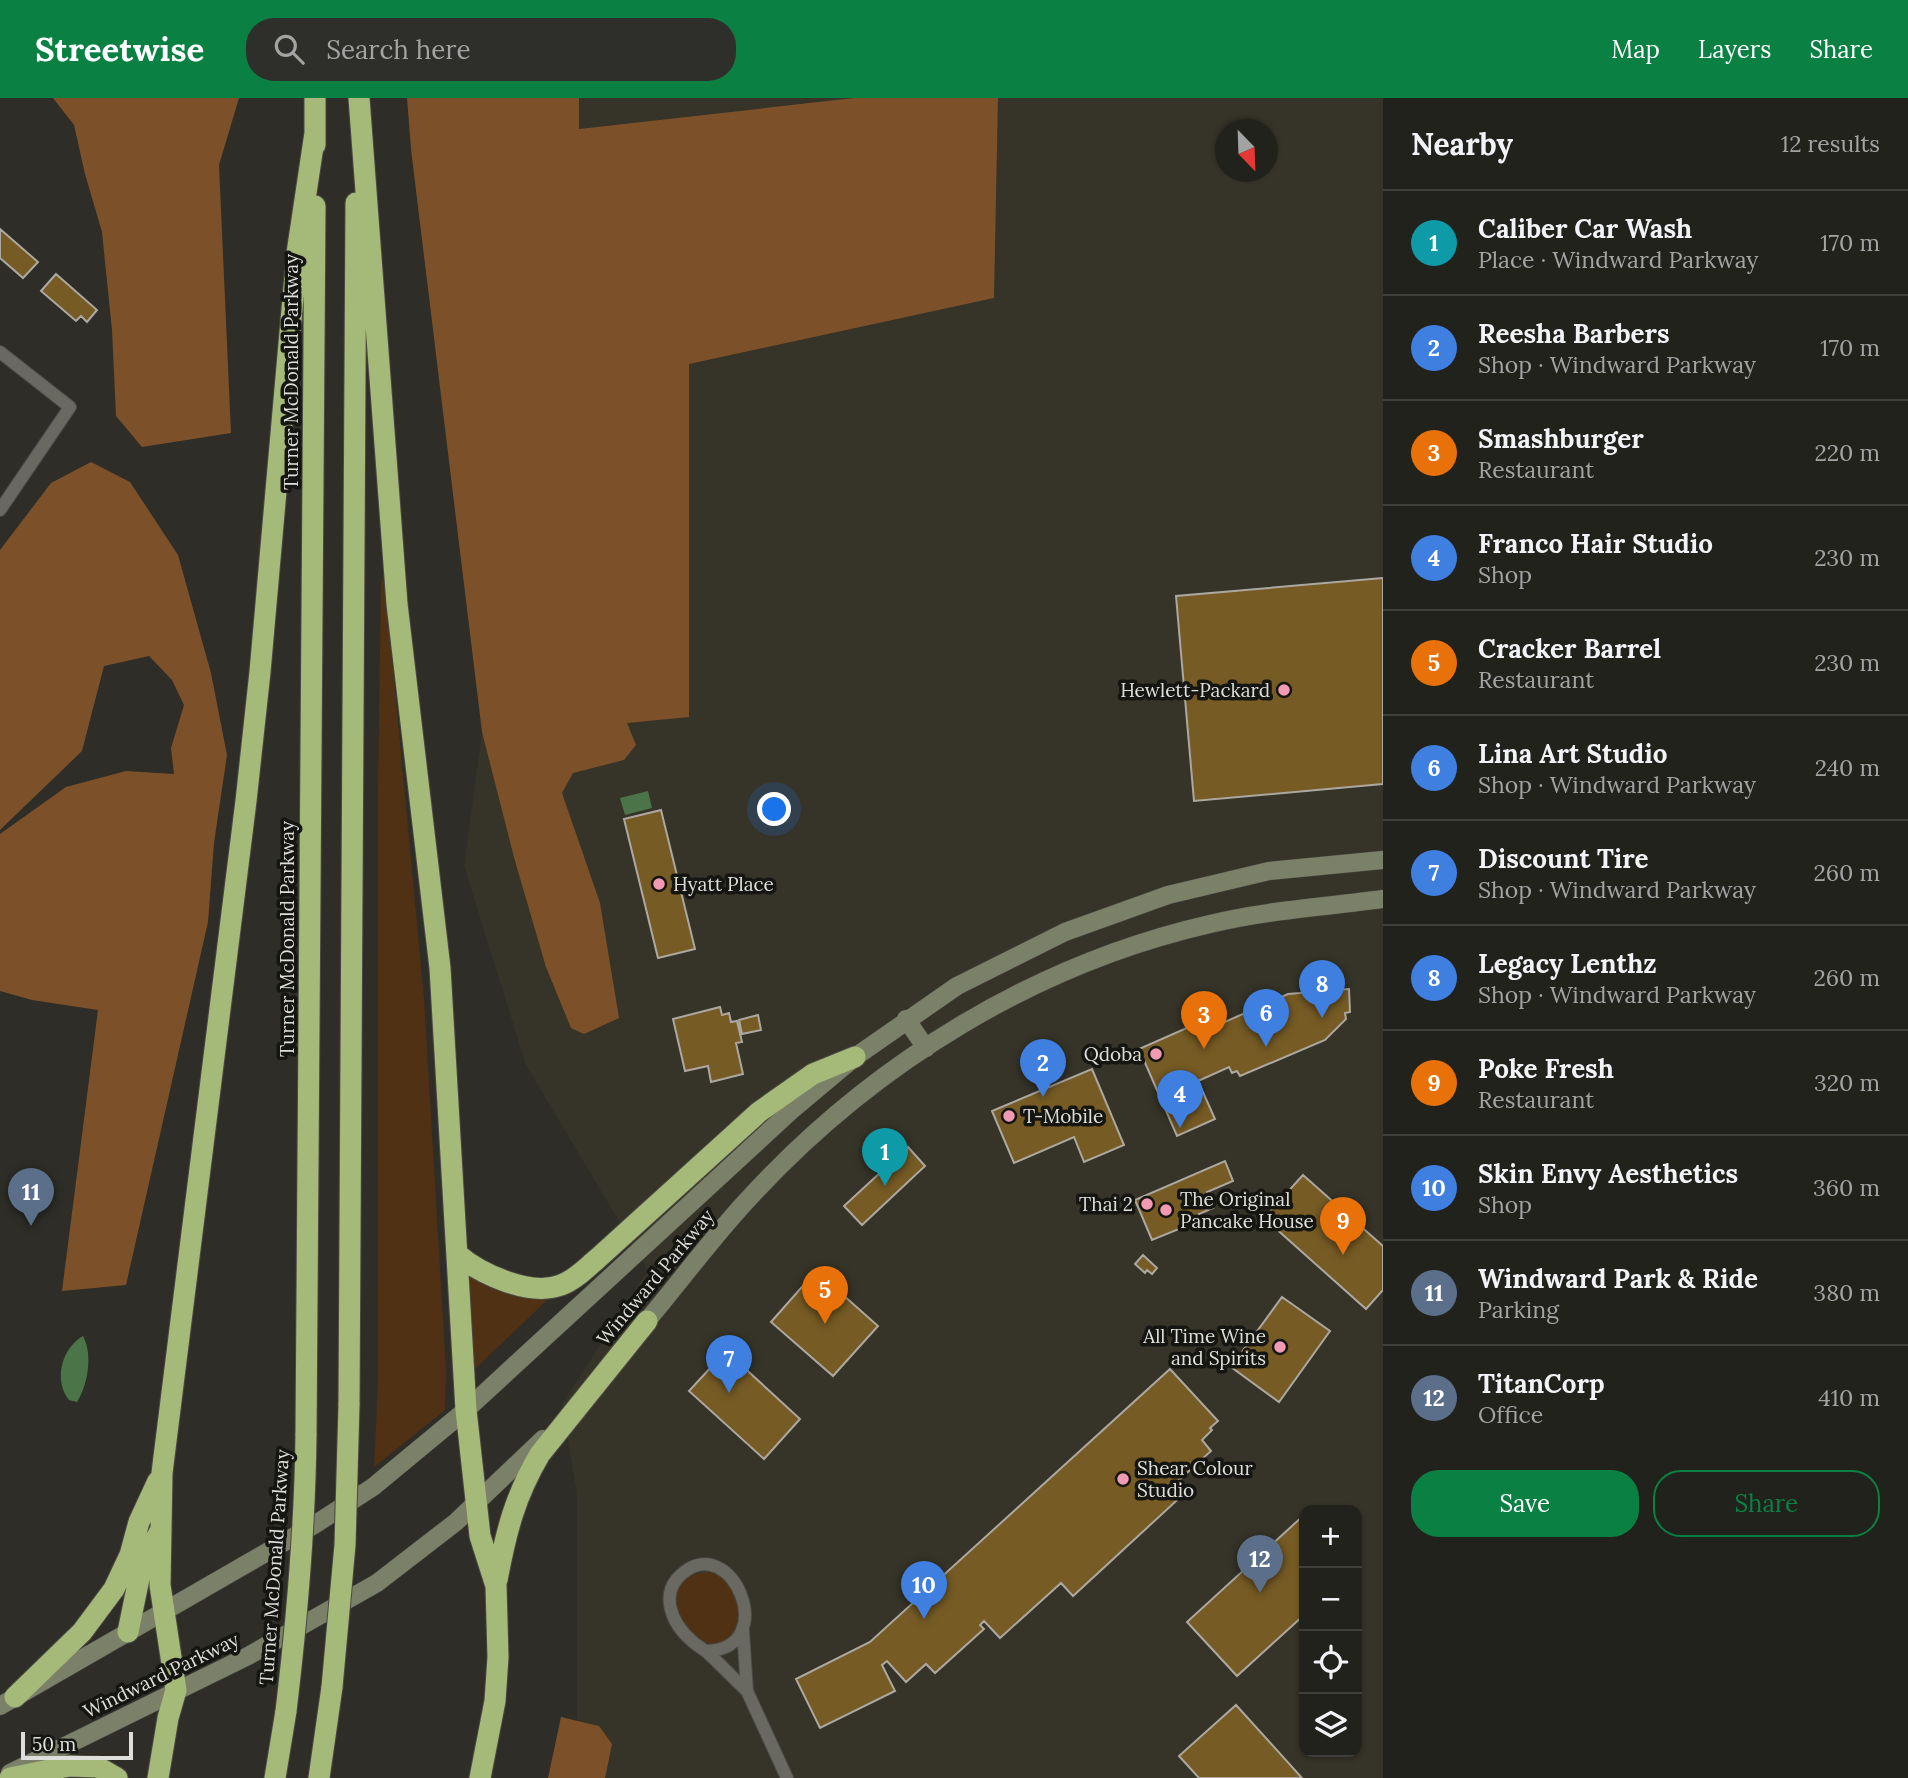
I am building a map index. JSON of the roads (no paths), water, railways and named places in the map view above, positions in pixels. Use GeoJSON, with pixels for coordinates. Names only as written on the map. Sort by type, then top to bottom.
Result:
{"type":"FeatureCollection","features":[{"type":"Feature","properties":{"kind":"highway","name":"Turner McDonald Parkway"},"geometry":{"type":"LineString","coordinates":[[275,1778],[286,1711],[305,1504],[315,98]]}},
{"type":"Feature","properties":{"kind":"highway"},"geometry":{"type":"LineString","coordinates":[[358,98],[397,604],[440,968],[466,1410],[480,1536],[496,1586],[499,1624],[498,1668],[489,1741],[480,1778]]}},
{"type":"Feature","properties":{"kind":"highway"},"geometry":{"type":"LineString","coordinates":[[319,1778],[332,1687],[345,1545],[349,1405],[358,98]]}},
{"type":"Feature","properties":{"kind":"highway"},"geometry":{"type":"LineString","coordinates":[[158,1778],[168,1718],[176,1690],[160,1584],[162,1473],[246,801],[297,253],[315,133]]}},
{"type":"Feature","properties":{"kind":"highway"},"geometry":{"type":"LineString","coordinates":[[457,1254],[468,1264],[505,1281],[531,1287],[559,1286],[574,1279],[759,1112],[813,1074],[855,1057]]}},
{"type":"Feature","properties":{"kind":"highway"},"geometry":{"type":"LineString","coordinates":[[496,1586],[510,1516],[540,1454],[647,1321]]}},
{"type":"Feature","properties":{"kind":"highway"},"geometry":{"type":"LineString","coordinates":[[8,1701],[82,1632],[114,1589],[130,1555],[139,1522],[162,1473]]}},
{"type":"Feature","properties":{"kind":"highway"},"geometry":{"type":"LineString","coordinates":[[128,1632],[142,1563],[161,1528]]}},
{"type":"Feature","properties":{"kind":"highway"},"geometry":{"type":"LineString","coordinates":[[10,1778],[69,1766],[98,1767],[117,1778]]}},
{"type":"Feature","properties":{"kind":"main road","name":"Windward Parkway"},"geometry":{"type":"LineString","coordinates":[[8,1701],[314,1525],[373,1487],[466,1410],[793,1109],[855,1057],[957,986],[1010,957],[1065,932],[1168,895],[1269,871],[1383,860]]}},
{"type":"Feature","properties":{"kind":"main road","name":"Windward Parkway"},"geometry":{"type":"LineString","coordinates":[[1,1778],[248,1656],[377,1583],[476,1505],[534,1450],[647,1321],[718,1233],[796,1150],[867,1089],[926,1048],[978,1015],[1040,982],[1165,935],[1258,914],[1383,899]]}},
{"type":"Feature","properties":{"kind":"main road"},"geometry":{"type":"LineString","coordinates":[[906,1019],[926,1048]]}},
{"type":"Feature","properties":{"kind":"street"},"geometry":{"type":"LineString","coordinates":[[0,352],[70,407],[0,510]]}},
{"type":"Feature","properties":{"kind":"street"},"geometry":{"type":"LineString","coordinates":[[747,1692],[744,1606],[735,1581],[727,1572],[713,1566],[693,1566],[675,1581],[670,1592],[669,1604],[679,1628],[695,1644],[707,1651],[747,1692],[787,1778]]}},
{"type":"Feature","properties":{"kind":"street"},"geometry":{"type":"LineString","coordinates":[[707,1651],[718,1651],[732,1645],[743,1630]]}},
{"type":"Feature","properties":{"kind":"place","name":"Hewlett-Packard"},"geometry":{"type":"Point","coordinates":[1284,690]}},
{"type":"Feature","properties":{"kind":"place","name":"Hyatt Place"},"geometry":{"type":"Point","coordinates":[659,884]}},
{"type":"Feature","properties":{"kind":"place","name":"Legacy Lenthz"},"geometry":{"type":"Point","coordinates":[1322,1018]}},
{"type":"Feature","properties":{"kind":"place","name":"Lina Art Studio"},"geometry":{"type":"Point","coordinates":[1266,1047]}},
{"type":"Feature","properties":{"kind":"place","name":"Smashburger"},"geometry":{"type":"Point","coordinates":[1204,1049]}},
{"type":"Feature","properties":{"kind":"place","name":"Qdoba"},"geometry":{"type":"Point","coordinates":[1156,1054]}},
{"type":"Feature","properties":{"kind":"place","name":"Reesha Barbers"},"geometry":{"type":"Point","coordinates":[1043,1097]}},
{"type":"Feature","properties":{"kind":"place","name":"T-Mobile"},"geometry":{"type":"Point","coordinates":[1009,1116]}},
{"type":"Feature","properties":{"kind":"place","name":"Franco Hair Studio"},"geometry":{"type":"Point","coordinates":[1180,1128]}},
{"type":"Feature","properties":{"kind":"place","name":"Caliber Car Wash"},"geometry":{"type":"Point","coordinates":[885,1186]}},
{"type":"Feature","properties":{"kind":"place","name":"Thai 2"},"geometry":{"type":"Point","coordinates":[1147,1204]}},
{"type":"Feature","properties":{"kind":"place","name":"The Original Pancake House"},"geometry":{"type":"Point","coordinates":[1166,1210]}},
{"type":"Feature","properties":{"kind":"place","name":"Windward Park & Ride"},"geometry":{"type":"Point","coordinates":[31,1226]}},
{"type":"Feature","properties":{"kind":"place","name":"Poke Fresh"},"geometry":{"type":"Point","coordinates":[1343,1255]}},
{"type":"Feature","properties":{"kind":"place","name":"Cracker Barrel"},"geometry":{"type":"Point","coordinates":[825,1324]}},
{"type":"Feature","properties":{"kind":"place","name":"All Time Wine and Spirits"},"geometry":{"type":"Point","coordinates":[1280,1347]}},
{"type":"Feature","properties":{"kind":"place","name":"Discount Tire"},"geometry":{"type":"Point","coordinates":[729,1393]}},
{"type":"Feature","properties":{"kind":"place","name":"Shear Colour Studio"},"geometry":{"type":"Point","coordinates":[1123,1479]}},
{"type":"Feature","properties":{"kind":"place","name":"TitanCorp"},"geometry":{"type":"Point","coordinates":[1260,1593]}},
{"type":"Feature","properties":{"kind":"place","name":"Skin Envy Aesthetics"},"geometry":{"type":"Point","coordinates":[924,1619]}}]}
